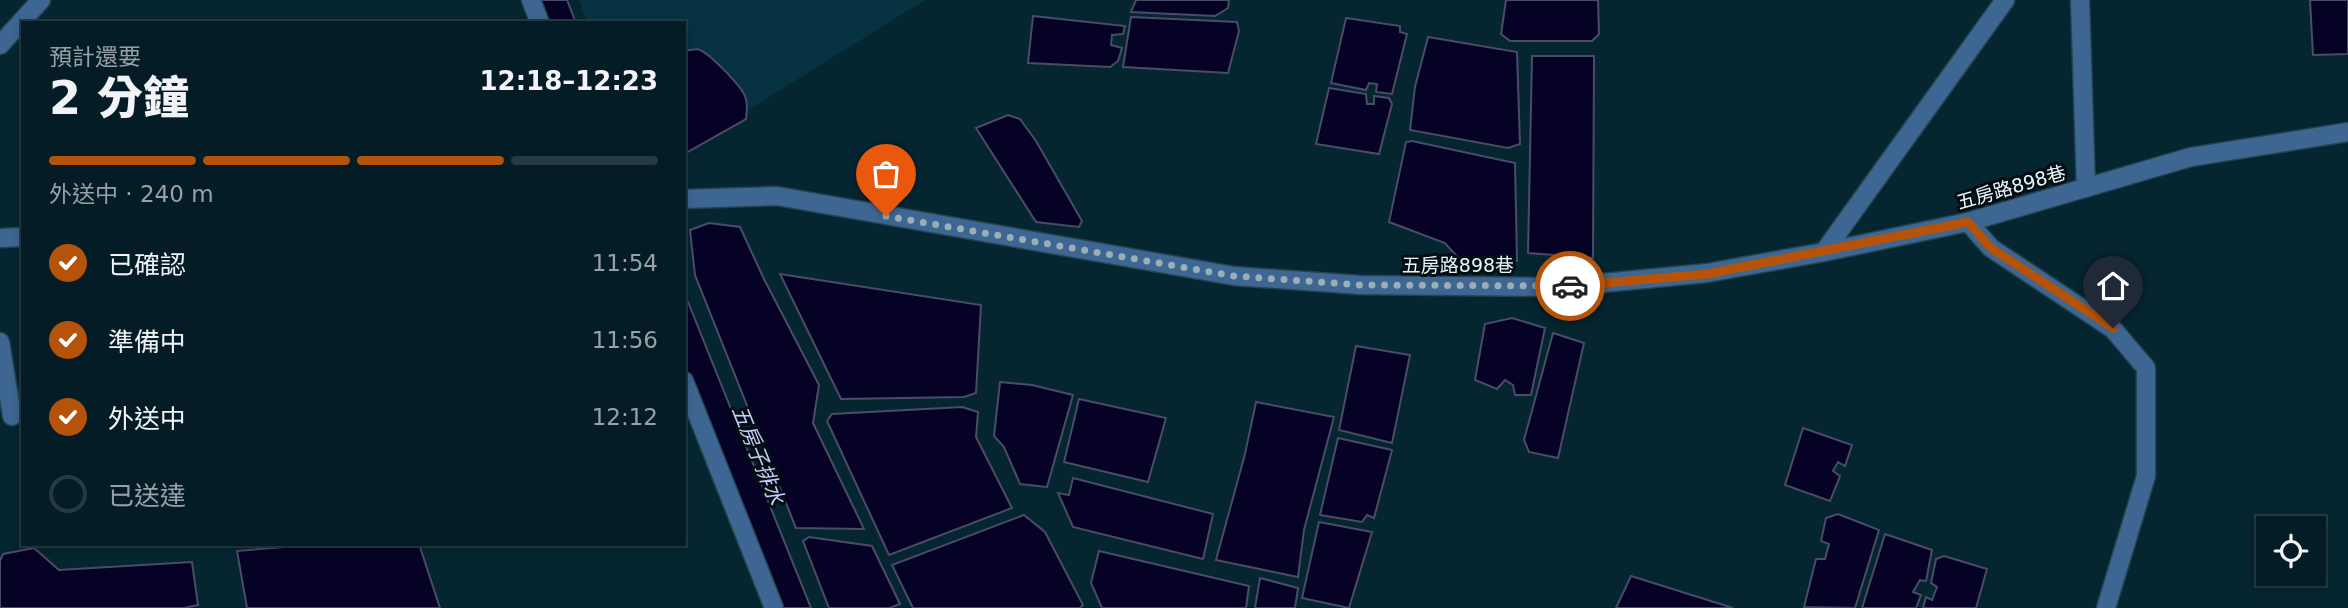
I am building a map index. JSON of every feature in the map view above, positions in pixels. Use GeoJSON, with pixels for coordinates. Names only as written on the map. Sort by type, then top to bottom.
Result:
{"type":"FeatureCollection","features":[{"type":"Feature","properties":{"kind":"street"},"geometry":{"type":"LineString","coordinates":[[22,21],[41,0]]}},
{"type":"Feature","properties":{"kind":"street"},"geometry":{"type":"LineString","coordinates":[[531,0],[539,21]]}},
{"type":"Feature","properties":{"kind":"street"},"geometry":{"type":"LineString","coordinates":[[1824,252],[2005,0]]}},
{"type":"Feature","properties":{"kind":"street"},"geometry":{"type":"LineString","coordinates":[[2080,0],[2086,188]]}},
{"type":"Feature","properties":{"kind":"street"},"geometry":{"type":"LineString","coordinates":[[0,45],[21,22]]}},
{"type":"Feature","properties":{"kind":"street","name":"五房路898巷"},"geometry":{"type":"LineString","coordinates":[[686,200],[777,196],[1234,276],[1361,285],[1561,287],[1707,274],[1824,252],[1968,222],[2191,157],[2348,132]]}},
{"type":"Feature","properties":{"kind":"street"},"geometry":{"type":"LineString","coordinates":[[1968,222],[1991,248],[2113,328],[2147,368],[2146,476],[2106,608]]}},
{"type":"Feature","properties":{"kind":"street"},"geometry":{"type":"LineString","coordinates":[[0,238],[21,237]]}},
{"type":"Feature","properties":{"kind":"street"},"geometry":{"type":"LineString","coordinates":[[0,342],[12,416]]}},
{"type":"Feature","properties":{"kind":"street"},"geometry":{"type":"LineString","coordinates":[[686,386],[774,608]]}},
{"type":"Feature","properties":{"kind":"shaded area"},"geometry":{"type":"Polygon","coordinates":[[[534,0],[567,0],[575,21],[543,21],[534,0]]]}},
{"type":"Feature","properties":{"kind":"shaded area"},"geometry":{"type":"Polygon","coordinates":[[[579,0],[925,0],[686,149],[686,21],[587,21],[579,0]]]}},
{"type":"Feature","properties":{"kind":"shaded area"},"geometry":{"type":"Polygon","coordinates":[[[1136,0],[1229,0],[1228,8],[1215,16],[1131,12],[1136,0]]]}},
{"type":"Feature","properties":{"kind":"shaded area"},"geometry":{"type":"Polygon","coordinates":[[[1506,0],[1598,0],[1599,34],[1592,41],[1510,41],[1501,34],[1506,0]]]}},
{"type":"Feature","properties":{"kind":"shaded area"},"geometry":{"type":"Polygon","coordinates":[[[2310,0],[2348,0],[2348,54],[2313,55],[2310,0]]]}},
{"type":"Feature","properties":{"kind":"shaded area"},"geometry":{"type":"Polygon","coordinates":[[[1033,16],[1125,26],[1123,34],[1112,35],[1111,45],[1122,48],[1118,61],[1110,67],[1028,63],[1033,16]]]}},
{"type":"Feature","properties":{"kind":"shaded area"},"geometry":{"type":"Polygon","coordinates":[[[1131,17],[1237,22],[1239,31],[1228,73],[1123,67],[1131,17]]]}},
{"type":"Feature","properties":{"kind":"shaded area"},"geometry":{"type":"Polygon","coordinates":[[[1346,18],[1400,26],[1400,32],[1407,34],[1392,94],[1376,92],[1377,84],[1369,83],[1366,90],[1331,83],[1346,18]]]}},
{"type":"Feature","properties":{"kind":"shaded area"},"geometry":{"type":"Polygon","coordinates":[[[1428,37],[1517,52],[1520,144],[1508,148],[1410,130],[1415,87],[1428,37]]]}},
{"type":"Feature","properties":{"kind":"shaded area"},"geometry":{"type":"Polygon","coordinates":[[[697,49],[716,62],[742,91],[747,102],[746,119],[686,153],[686,51],[697,49]]]}},
{"type":"Feature","properties":{"kind":"shaded area"},"geometry":{"type":"Polygon","coordinates":[[[1532,56],[1594,56],[1593,258],[1528,253],[1532,56]]]}},
{"type":"Feature","properties":{"kind":"shaded area"},"geometry":{"type":"Polygon","coordinates":[[[1329,88],[1366,94],[1367,104],[1374,104],[1374,96],[1389,98],[1392,104],[1379,154],[1316,144],[1329,88]]]}},
{"type":"Feature","properties":{"kind":"shaded area"},"geometry":{"type":"Polygon","coordinates":[[[1008,115],[1020,119],[1036,141],[1082,221],[1079,227],[1036,222],[976,128],[1008,115]]]}},
{"type":"Feature","properties":{"kind":"shaded area"},"geometry":{"type":"Polygon","coordinates":[[[1412,141],[1515,163],[1517,261],[1461,261],[1445,243],[1389,222],[1406,142],[1412,141]]]}},
{"type":"Feature","properties":{"kind":"shaded area"},"geometry":{"type":"Polygon","coordinates":[[[709,223],[740,227],[819,385],[813,423],[864,529],[796,528],[695,275],[690,230],[709,223]]]}},
{"type":"Feature","properties":{"kind":"shaded area"},"geometry":{"type":"Polygon","coordinates":[[[780,274],[981,305],[976,393],[964,397],[841,399],[780,274]]]}},
{"type":"Feature","properties":{"kind":"shaded area"},"geometry":{"type":"Polygon","coordinates":[[[686,297],[811,608],[779,608],[686,377],[686,297]]]}},
{"type":"Feature","properties":{"kind":"shaded area"},"geometry":{"type":"Polygon","coordinates":[[[1512,318],[1545,328],[1531,395],[1515,395],[1513,385],[1505,380],[1497,389],[1475,380],[1485,324],[1512,318]]]}},
{"type":"Feature","properties":{"kind":"shaded area"},"geometry":{"type":"Polygon","coordinates":[[[1553,333],[1584,343],[1558,458],[1529,452],[1524,440],[1553,333]]]}},
{"type":"Feature","properties":{"kind":"shaded area"},"geometry":{"type":"Polygon","coordinates":[[[1356,346],[1410,355],[1392,443],[1339,430],[1356,346]]]}},
{"type":"Feature","properties":{"kind":"shaded area"},"geometry":{"type":"Polygon","coordinates":[[[1000,382],[1032,385],[1073,395],[1047,487],[1020,484],[1004,447],[994,436],[1000,382]]]}},
{"type":"Feature","properties":{"kind":"shaded area"},"geometry":{"type":"Polygon","coordinates":[[[1079,399],[1166,418],[1148,482],[1064,462],[1079,399]]]}},
{"type":"Feature","properties":{"kind":"shaded area"},"geometry":{"type":"Polygon","coordinates":[[[1256,402],[1334,417],[1304,530],[1298,577],[1216,560],[1256,402]]]}},
{"type":"Feature","properties":{"kind":"shaded area"},"geometry":{"type":"Polygon","coordinates":[[[962,407],[978,412],[976,437],[1012,508],[889,555],[827,421],[832,414],[962,407]]]}},
{"type":"Feature","properties":{"kind":"shaded area"},"geometry":{"type":"Polygon","coordinates":[[[1803,428],[1852,445],[1845,466],[1838,462],[1833,471],[1840,476],[1830,501],[1785,485],[1803,428]]]}},
{"type":"Feature","properties":{"kind":"shaded area"},"geometry":{"type":"Polygon","coordinates":[[[1338,438],[1392,450],[1374,518],[1367,515],[1362,522],[1320,515],[1338,438]]]}},
{"type":"Feature","properties":{"kind":"shaded area"},"geometry":{"type":"Polygon","coordinates":[[[1073,478],[1213,514],[1203,559],[1073,527],[1058,493],[1069,495],[1073,478]]]}},
{"type":"Feature","properties":{"kind":"shaded area"},"geometry":{"type":"Polygon","coordinates":[[[1838,514],[1879,530],[1855,608],[1804,607],[1816,559],[1825,559],[1829,544],[1821,541],[1826,518],[1838,514]]]}},
{"type":"Feature","properties":{"kind":"shaded area"},"geometry":{"type":"Polygon","coordinates":[[[1024,515],[1045,532],[1083,605],[1080,608],[913,608],[892,565],[1024,515]]]}},
{"type":"Feature","properties":{"kind":"shaded area"},"geometry":{"type":"Polygon","coordinates":[[[1319,522],[1372,532],[1349,608],[1302,598],[1319,522]]]}},
{"type":"Feature","properties":{"kind":"shaded area"},"geometry":{"type":"Polygon","coordinates":[[[1885,534],[1932,550],[1926,581],[1920,580],[1913,592],[1921,595],[1916,608],[1862,608],[1885,534]]]}},
{"type":"Feature","properties":{"kind":"shaded area"},"geometry":{"type":"Polygon","coordinates":[[[809,537],[872,546],[900,604],[890,608],[829,608],[803,541],[809,537]]]}},
{"type":"Feature","properties":{"kind":"shaded area"},"geometry":{"type":"Polygon","coordinates":[[[297,546],[420,546],[440,608],[247,608],[237,551],[297,546]]]}},
{"type":"Feature","properties":{"kind":"shaded area"},"geometry":{"type":"Polygon","coordinates":[[[34,548],[59,570],[192,562],[198,605],[184,608],[0,608],[0,561],[3,554],[34,548]]]}},
{"type":"Feature","properties":{"kind":"shaded area"},"geometry":{"type":"Polygon","coordinates":[[[1099,551],[1249,586],[1246,608],[1102,608],[1091,583],[1099,551]]]}},
{"type":"Feature","properties":{"kind":"shaded area"},"geometry":{"type":"Polygon","coordinates":[[[1944,556],[1987,569],[1976,608],[1923,608],[1926,597],[1932,600],[1937,587],[1931,583],[1936,559],[1944,556]]]}},
{"type":"Feature","properties":{"kind":"shaded area"},"geometry":{"type":"Polygon","coordinates":[[[1631,576],[1733,608],[1616,608],[1631,576]]]}},
{"type":"Feature","properties":{"kind":"shaded area"},"geometry":{"type":"Polygon","coordinates":[[[1260,578],[1298,588],[1295,608],[1255,608],[1260,578]]]}},
{"type":"Feature","properties":{"kind":"way so far"},"geometry":{"type":"LineString","coordinates":[[886,216],[1234,276],[1361,285],[1570,286]]}},
{"type":"Feature","properties":{"kind":"route"},"geometry":{"type":"LineString","coordinates":[[1570,286],[1707,274],[1968,222],[1991,248],[2113,328]]}},
{"type":"Feature","properties":{"kind":"water label","name":"五房子排水"},"geometry":{"type":"Point","coordinates":[758,455]}}]}
